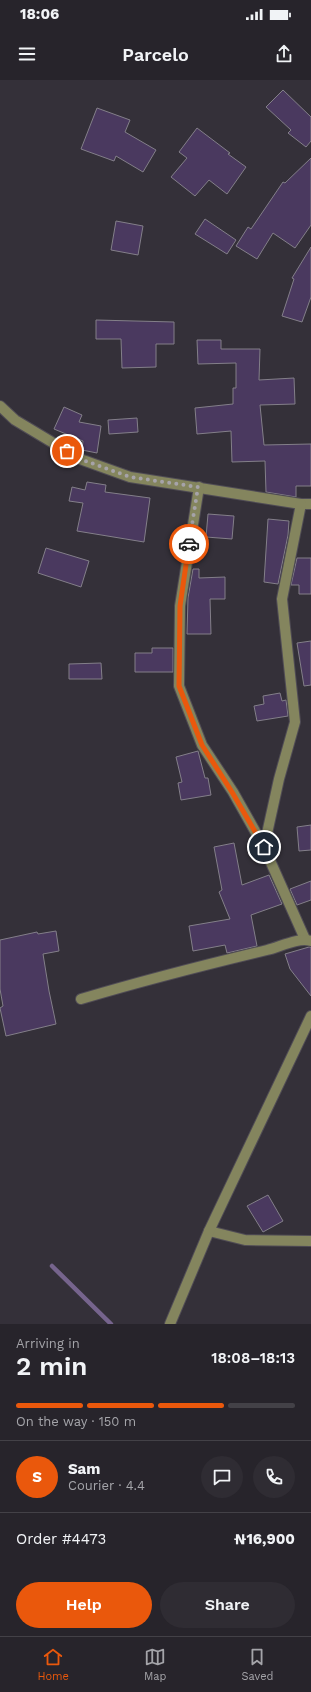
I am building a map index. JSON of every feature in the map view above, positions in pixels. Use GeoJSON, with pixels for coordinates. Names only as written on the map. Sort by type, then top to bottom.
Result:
{"type":"FeatureCollection","features":[{"type":"Feature","properties":{"kind":"street"},"geometry":{"type":"LineString","coordinates":[[0,406],[15,420],[80,459],[130,477],[306,504],[282,600],[296,722],[279,779],[264,847]]}},
{"type":"Feature","properties":{"kind":"street"},"geometry":{"type":"LineString","coordinates":[[81,999],[185,969],[308,940],[264,847],[232,792],[202,745],[179,686],[180,606],[198,487]]}},
{"type":"Feature","properties":{"kind":"street"},"geometry":{"type":"LineString","coordinates":[[170,1324],[209,1231],[311,1016]]}},
{"type":"Feature","properties":{"kind":"street"},"geometry":{"type":"LineString","coordinates":[[209,1231],[245,1240],[311,1241]]}},
{"type":"Feature","properties":{"kind":"building"},"geometry":{"type":"Polygon","coordinates":[[[283,90],[311,117],[311,141],[306,147],[288,133],[291,130],[266,107],[283,90]]]}},
{"type":"Feature","properties":{"kind":"building"},"geometry":{"type":"Polygon","coordinates":[[[97,108],[130,120],[125,132],[156,150],[143,172],[116,156],[114,161],[81,149],[97,108]]]}},
{"type":"Feature","properties":{"kind":"building"},"geometry":{"type":"Polygon","coordinates":[[[197,128],[246,167],[227,194],[209,180],[195,196],[171,177],[187,158],[179,152],[197,128]]]}},
{"type":"Feature","properties":{"kind":"building"},"geometry":{"type":"Polygon","coordinates":[[[311,158],[311,225],[295,248],[273,233],[257,259],[236,246],[248,227],[251,229],[283,182],[285,183],[311,158]]]}},
{"type":"Feature","properties":{"kind":"building"},"geometry":{"type":"Polygon","coordinates":[[[205,219],[236,240],[227,254],[195,234],[205,219]]]}},
{"type":"Feature","properties":{"kind":"building"},"geometry":{"type":"Polygon","coordinates":[[[116,221],[143,226],[138,255],[111,250],[116,221]]]}},
{"type":"Feature","properties":{"kind":"building"},"geometry":{"type":"Polygon","coordinates":[[[311,247],[311,297],[302,322],[282,316],[294,279],[292,278],[311,247]]]}},
{"type":"Feature","properties":{"kind":"building"},"geometry":{"type":"Polygon","coordinates":[[[96,320],[174,322],[174,344],[156,344],[156,367],[122,368],[121,339],[96,339],[96,320]]]}},
{"type":"Feature","properties":{"kind":"building"},"geometry":{"type":"Polygon","coordinates":[[[197,340],[221,340],[221,349],[260,349],[259,380],[294,378],[295,404],[260,405],[264,445],[311,444],[311,486],[296,486],[296,497],[266,492],[265,461],[232,462],[231,431],[197,434],[195,408],[233,404],[233,388],[236,388],[236,363],[198,364],[197,340]]]}},
{"type":"Feature","properties":{"kind":"building"},"geometry":{"type":"Polygon","coordinates":[[[64,407],[82,415],[79,422],[101,426],[97,453],[82,450],[83,441],[54,429],[64,407]]]}},
{"type":"Feature","properties":{"kind":"building"},"geometry":{"type":"Polygon","coordinates":[[[137,418],[138,432],[109,434],[108,420],[137,418]]]}},
{"type":"Feature","properties":{"kind":"building"},"geometry":{"type":"Polygon","coordinates":[[[87,482],[106,485],[105,492],[150,498],[144,542],[77,531],[83,503],[69,501],[72,487],[85,490],[87,482]]]}},
{"type":"Feature","properties":{"kind":"building"},"geometry":{"type":"Polygon","coordinates":[[[208,514],[234,516],[232,539],[206,537],[208,514]]]}},
{"type":"Feature","properties":{"kind":"building"},"geometry":{"type":"Polygon","coordinates":[[[268,519],[289,521],[288,535],[278,584],[264,582],[268,519]]]}},
{"type":"Feature","properties":{"kind":"building"},"geometry":{"type":"Polygon","coordinates":[[[46,548],[89,561],[81,587],[38,573],[46,548]]]}},
{"type":"Feature","properties":{"kind":"building"},"geometry":{"type":"Polygon","coordinates":[[[297,558],[311,558],[311,594],[299,594],[299,585],[291,585],[297,558]]]}},
{"type":"Feature","properties":{"kind":"building"},"geometry":{"type":"Polygon","coordinates":[[[193,569],[199,569],[199,578],[225,577],[225,599],[210,599],[211,634],[187,634],[188,598],[193,569]]]}},
{"type":"Feature","properties":{"kind":"building"},"geometry":{"type":"Polygon","coordinates":[[[311,641],[311,685],[304,686],[297,643],[311,641]]]}},
{"type":"Feature","properties":{"kind":"building"},"geometry":{"type":"Polygon","coordinates":[[[152,648],[173,648],[173,672],[135,672],[135,653],[152,653],[152,648]]]}},
{"type":"Feature","properties":{"kind":"building"},"geometry":{"type":"Polygon","coordinates":[[[101,663],[102,679],[69,679],[69,664],[101,663]]]}},
{"type":"Feature","properties":{"kind":"building"},"geometry":{"type":"Polygon","coordinates":[[[280,693],[282,701],[286,700],[288,716],[257,721],[254,706],[264,704],[263,696],[280,693]]]}},
{"type":"Feature","properties":{"kind":"building"},"geometry":{"type":"Polygon","coordinates":[[[198,751],[205,778],[208,778],[211,795],[181,800],[178,783],[182,782],[176,757],[198,751]]]}},
{"type":"Feature","properties":{"kind":"building"},"geometry":{"type":"Polygon","coordinates":[[[311,825],[311,850],[299,851],[297,827],[311,825]]]}},
{"type":"Feature","properties":{"kind":"building"},"geometry":{"type":"Polygon","coordinates":[[[234,843],[242,885],[269,875],[282,904],[251,915],[257,946],[227,953],[225,945],[193,951],[189,926],[230,919],[219,892],[222,890],[214,847],[234,843]]]}},
{"type":"Feature","properties":{"kind":"building"},"geometry":{"type":"Polygon","coordinates":[[[311,881],[311,900],[297,905],[290,889],[311,881]]]}},
{"type":"Feature","properties":{"kind":"building"},"geometry":{"type":"Polygon","coordinates":[[[56,931],[59,951],[43,954],[56,1024],[6,1036],[0,1008],[3,1006],[0,989],[0,940],[37,932],[38,934],[56,931]]]}},
{"type":"Feature","properties":{"kind":"building"},"geometry":{"type":"Polygon","coordinates":[[[311,947],[311,996],[290,969],[285,954],[311,947]]]}},
{"type":"Feature","properties":{"kind":"building"},"geometry":{"type":"Polygon","coordinates":[[[268,1195],[283,1221],[263,1232],[247,1206],[268,1195]]]}},
{"type":"Feature","properties":{"kind":"waterway"},"geometry":{"type":"LineString","coordinates":[[52,1266],[111,1324]]}},
{"type":"Feature","properties":{"kind":"way so far"},"geometry":{"type":"LineString","coordinates":[[67,451],[80,459],[130,477],[198,487],[189,544]]}},
{"type":"Feature","properties":{"kind":"route"},"geometry":{"type":"LineString","coordinates":[[189,544],[180,606],[179,686],[202,745],[232,792],[264,847]]}}]}
